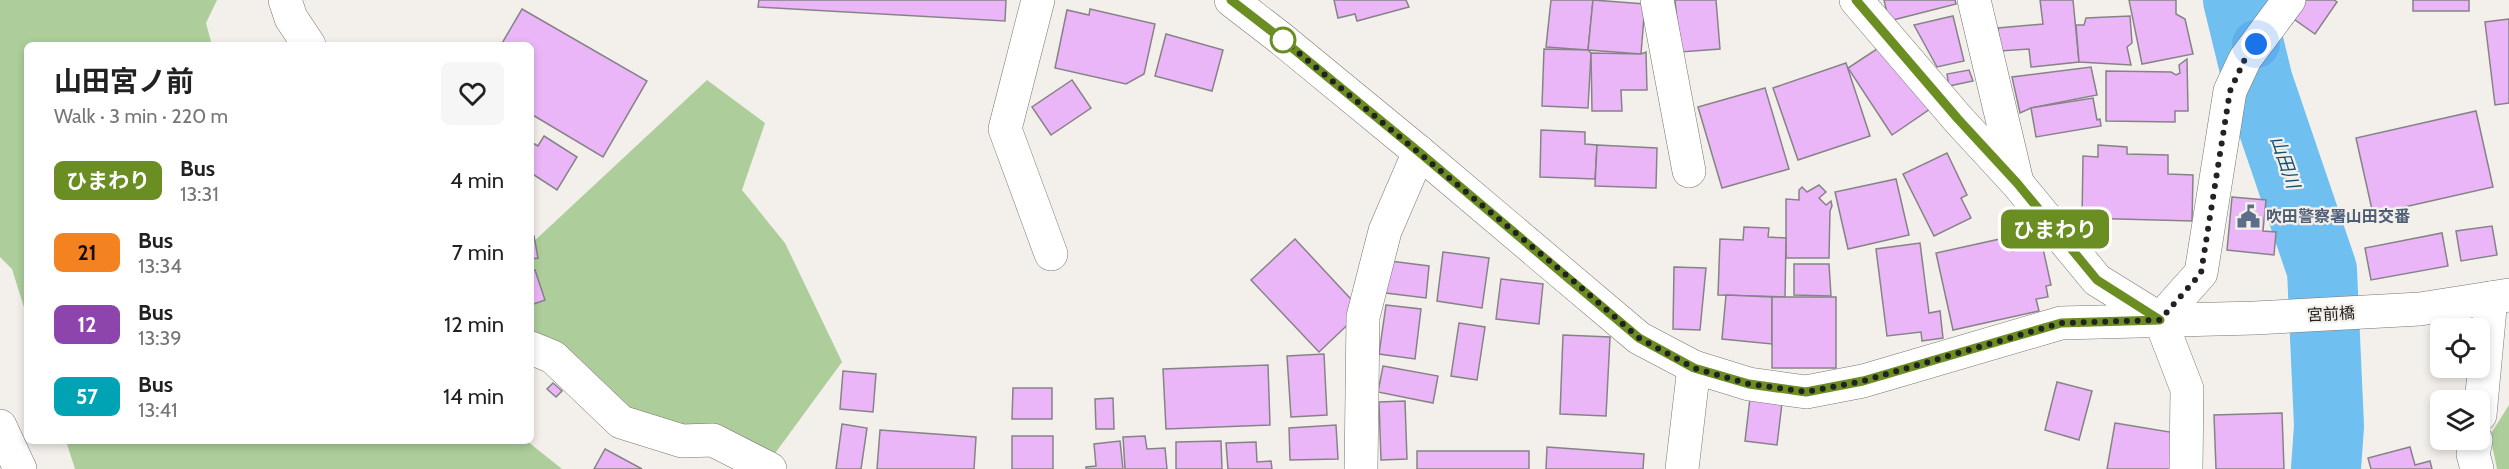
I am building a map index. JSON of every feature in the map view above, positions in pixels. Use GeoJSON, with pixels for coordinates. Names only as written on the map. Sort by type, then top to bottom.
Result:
{"type":"FeatureCollection","features":[{"type":"Feature","properties":{"kind":"street"},"geometry":{"type":"LineString","coordinates":[[285,0],[291,18],[307,42]]}},
{"type":"Feature","properties":{"kind":"street"},"geometry":{"type":"LineString","coordinates":[[1038,0],[1005,129],[1051,254]]}},
{"type":"Feature","properties":{"kind":"street","name":"宮前橋"},"geometry":{"type":"LineString","coordinates":[[1231,0],[1419,152],[1639,338],[1694,368],[1749,384],[1806,392],[1863,381],[2061,323],[2281,317],[2420,309],[2500,297]]}},
{"type":"Feature","properties":{"kind":"street"},"geometry":{"type":"LineString","coordinates":[[1657,0],[1689,171]]}},
{"type":"Feature","properties":{"kind":"street"},"geometry":{"type":"LineString","coordinates":[[1857,0],[1958,119],[2017,183],[2097,280],[2160,320],[2187,389],[2186,469]]}},
{"type":"Feature","properties":{"kind":"street"},"geometry":{"type":"LineString","coordinates":[[1974,0],[2017,183]]}},
{"type":"Feature","properties":{"kind":"street"},"geometry":{"type":"LineString","coordinates":[[2160,320],[2201,273],[2230,91],[2245,59],[2289,0]]}},
{"type":"Feature","properties":{"kind":"street"},"geometry":{"type":"LineString","coordinates":[[1361,469],[1364,317],[1385,231],[1419,152]]}},
{"type":"Feature","properties":{"kind":"street"},"geometry":{"type":"LineString","coordinates":[[2484,390],[2500,297]]}},
{"type":"Feature","properties":{"kind":"street"},"geometry":{"type":"LineString","coordinates":[[534,349],[553,357],[621,422],[682,441],[713,440],[770,469]]}},
{"type":"Feature","properties":{"kind":"street"},"geometry":{"type":"LineString","coordinates":[[1682,469],[1694,368]]}},
{"type":"Feature","properties":{"kind":"street"},"geometry":{"type":"LineString","coordinates":[[0,426],[20,469]]}},
{"type":"Feature","properties":{"kind":"street"},"geometry":{"type":"LineString","coordinates":[[2474,450],[2477,469]]}},
{"type":"Feature","properties":{"kind":"green space"},"geometry":{"type":"Polygon","coordinates":[[[0,0],[217,0],[206,23],[211,42],[24,42],[24,307],[12,269],[0,257],[0,0]]]}},
{"type":"Feature","properties":{"kind":"green space"},"geometry":{"type":"Polygon","coordinates":[[[707,80],[765,123],[742,190],[785,243],[842,362],[765,467],[641,431],[534,355],[534,241],[707,80]]]}},
{"type":"Feature","properties":{"kind":"green space"},"geometry":{"type":"Polygon","coordinates":[[[2509,405],[2509,469],[2497,469],[2490,435],[2509,405]]]}},
{"type":"Feature","properties":{"kind":"green space"},"geometry":{"type":"Polygon","coordinates":[[[67,444],[531,444],[562,469],[75,469],[67,444]]]}},
{"type":"Feature","properties":{"kind":"building"},"geometry":{"type":"Polygon","coordinates":[[[759,0],[1006,0],[1005,21],[758,7],[759,0]]]}},
{"type":"Feature","properties":{"kind":"building"},"geometry":{"type":"Polygon","coordinates":[[[1334,0],[1406,0],[1409,7],[1357,21],[1355,14],[1338,18],[1334,0]]]}},
{"type":"Feature","properties":{"kind":"building"},"geometry":{"type":"Polygon","coordinates":[[[1551,0],[1593,0],[1588,50],[1546,47],[1551,0]]]}},
{"type":"Feature","properties":{"kind":"building"},"geometry":{"type":"Polygon","coordinates":[[[1593,0],[1645,4],[1641,54],[1588,50],[1593,0]]]}},
{"type":"Feature","properties":{"kind":"building"},"geometry":{"type":"Polygon","coordinates":[[[1675,0],[1716,0],[1720,49],[1680,52],[1675,0]]]}},
{"type":"Feature","properties":{"kind":"building"},"geometry":{"type":"Polygon","coordinates":[[[1884,0],[1955,0],[1956,4],[1889,21],[1884,0]]]}},
{"type":"Feature","properties":{"kind":"building"},"geometry":{"type":"Polygon","coordinates":[[[2040,0],[2073,0],[2079,62],[2031,67],[2029,49],[2000,51],[1998,28],[2043,24],[2040,0]]]}},
{"type":"Feature","properties":{"kind":"building"},"geometry":{"type":"Polygon","coordinates":[[[2129,0],[2176,0],[2176,14],[2185,19],[2193,54],[2142,64],[2129,0]]]}},
{"type":"Feature","properties":{"kind":"building"},"geometry":{"type":"Polygon","coordinates":[[[2303,0],[2334,0],[2337,2],[2315,34],[2291,17],[2303,0]]]}},
{"type":"Feature","properties":{"kind":"building"},"geometry":{"type":"Polygon","coordinates":[[[2413,0],[2469,0],[2469,11],[2413,11],[2413,0]]]}},
{"type":"Feature","properties":{"kind":"building"},"geometry":{"type":"Polygon","coordinates":[[[522,9],[647,81],[603,157],[534,116],[534,42],[503,42],[522,9]]]}},
{"type":"Feature","properties":{"kind":"building"},"geometry":{"type":"Polygon","coordinates":[[[1090,9],[1155,24],[1144,74],[1126,84],[1055,68],[1067,10],[1089,15],[1090,9]]]}},
{"type":"Feature","properties":{"kind":"building"},"geometry":{"type":"Polygon","coordinates":[[[1953,16],[1964,61],[1937,67],[1914,25],[1953,16]]]}},
{"type":"Feature","properties":{"kind":"building"},"geometry":{"type":"Polygon","coordinates":[[[2130,16],[2132,43],[2127,47],[2131,65],[2079,62],[2076,25],[2084,25],[2086,18],[2130,16]]]}},
{"type":"Feature","properties":{"kind":"building"},"geometry":{"type":"Polygon","coordinates":[[[2509,19],[2509,103],[2495,105],[2485,22],[2509,19]]]}},
{"type":"Feature","properties":{"kind":"building"},"geometry":{"type":"Polygon","coordinates":[[[1166,34],[1223,50],[1212,91],[1155,76],[1166,34]]]}},
{"type":"Feature","properties":{"kind":"building"},"geometry":{"type":"Polygon","coordinates":[[[1886,43],[1930,109],[1892,135],[1848,68],[1886,43]]]}},
{"type":"Feature","properties":{"kind":"building"},"geometry":{"type":"Polygon","coordinates":[[[1544,49],[1588,50],[1591,53],[1588,108],[1542,106],[1544,49]]]}},
{"type":"Feature","properties":{"kind":"building"},"geometry":{"type":"Polygon","coordinates":[[[1646,52],[1647,90],[1621,90],[1622,111],[1592,111],[1591,53],[1641,54],[1646,52]]]}},
{"type":"Feature","properties":{"kind":"building"},"geometry":{"type":"Polygon","coordinates":[[[2187,59],[2188,111],[2175,111],[2175,122],[2106,121],[2106,71],[2171,72],[2176,75],[2180,73],[2179,65],[2187,59]]]}},
{"type":"Feature","properties":{"kind":"building"},"geometry":{"type":"Polygon","coordinates":[[[1846,63],[1870,136],[1798,160],[1773,88],[1846,63]]]}},
{"type":"Feature","properties":{"kind":"building"},"geometry":{"type":"Polygon","coordinates":[[[2091,67],[2097,95],[2031,108],[2020,113],[2012,77],[2091,67]]]}},
{"type":"Feature","properties":{"kind":"building"},"geometry":{"type":"Polygon","coordinates":[[[1969,70],[1973,81],[1949,86],[1947,74],[1969,70]]]}},
{"type":"Feature","properties":{"kind":"building"},"geometry":{"type":"Polygon","coordinates":[[[1072,80],[1091,108],[1051,135],[1032,107],[1072,80]]]}},
{"type":"Feature","properties":{"kind":"building"},"geometry":{"type":"Polygon","coordinates":[[[1765,88],[1789,169],[1722,188],[1698,107],[1765,88]]]}},
{"type":"Feature","properties":{"kind":"building"},"geometry":{"type":"Polygon","coordinates":[[[2093,98],[2097,120],[2100,119],[2101,126],[2036,137],[2031,108],[2093,98]]]}},
{"type":"Feature","properties":{"kind":"building"},"geometry":{"type":"Polygon","coordinates":[[[2476,111],[2493,187],[2373,214],[2356,138],[2476,111]]]}},
{"type":"Feature","properties":{"kind":"building"},"geometry":{"type":"Polygon","coordinates":[[[1541,130],[1585,132],[1585,144],[1597,145],[1595,179],[1540,177],[1541,130]]]}},
{"type":"Feature","properties":{"kind":"building"},"geometry":{"type":"Polygon","coordinates":[[[544,136],[577,157],[557,190],[534,175],[534,144],[538,146],[544,136]]]}},
{"type":"Feature","properties":{"kind":"building"},"geometry":{"type":"Polygon","coordinates":[[[1597,145],[1657,148],[1656,188],[1595,186],[1597,145]]]}},
{"type":"Feature","properties":{"kind":"building"},"geometry":{"type":"Polygon","coordinates":[[[2098,145],[2127,147],[2127,154],[2168,155],[2168,174],[2193,175],[2192,221],[2082,218],[2083,156],[2098,157],[2098,145]]]}},
{"type":"Feature","properties":{"kind":"building"},"geometry":{"type":"Polygon","coordinates":[[[1947,153],[1967,195],[1961,198],[1971,218],[1934,236],[1903,174],[1947,153]]]}},
{"type":"Feature","properties":{"kind":"building"},"geometry":{"type":"Polygon","coordinates":[[[1896,179],[1909,235],[1848,249],[1835,192],[1896,179]]]}},
{"type":"Feature","properties":{"kind":"building"},"geometry":{"type":"Polygon","coordinates":[[[1819,185],[1826,192],[1819,198],[1826,205],[1831,201],[1832,206],[1829,258],[1786,258],[1786,199],[1799,200],[1799,190],[1802,187],[1807,192],[1819,185]]]}},
{"type":"Feature","properties":{"kind":"building","name":"吹田警察署山田交番"},"geometry":{"type":"Polygon","coordinates":[[[2232,197],[2266,200],[2263,231],[2276,232],[2274,255],[2227,250],[2232,197]]]}},
{"type":"Feature","properties":{"kind":"building"},"geometry":{"type":"Polygon","coordinates":[[[2492,226],[2497,255],[2461,261],[2456,231],[2492,226]]]}},
{"type":"Feature","properties":{"kind":"building"},"geometry":{"type":"Polygon","coordinates":[[[1744,227],[1769,228],[1768,237],[1786,238],[1785,297],[1718,295],[1720,239],[1743,240],[1744,227]]]}},
{"type":"Feature","properties":{"kind":"building"},"geometry":{"type":"Polygon","coordinates":[[[2442,233],[2448,266],[2371,280],[2365,248],[2442,233]]]}},
{"type":"Feature","properties":{"kind":"building"},"geometry":{"type":"Polygon","coordinates":[[[534,236],[538,258],[534,259],[534,236]]]}},
{"type":"Feature","properties":{"kind":"building"},"geometry":{"type":"Polygon","coordinates":[[[2009,237],[2012,251],[2042,244],[2051,285],[2046,286],[2048,297],[2036,299],[2039,311],[1953,330],[1936,253],[2009,237]]]}},
{"type":"Feature","properties":{"kind":"building"},"geometry":{"type":"Polygon","coordinates":[[[1295,239],[1362,311],[1319,352],[1251,280],[1295,239]]]}},
{"type":"Feature","properties":{"kind":"building"},"geometry":{"type":"Polygon","coordinates":[[[1920,243],[1929,313],[1940,311],[1943,338],[1922,341],[1921,332],[1887,336],[1876,249],[1920,243]]]}},
{"type":"Feature","properties":{"kind":"building"},"geometry":{"type":"Polygon","coordinates":[[[1443,252],[1489,258],[1482,308],[1437,301],[1443,252]]]}},
{"type":"Feature","properties":{"kind":"building"},"geometry":{"type":"Polygon","coordinates":[[[1390,261],[1429,266],[1426,298],[1386,293],[1390,261]]]}},
{"type":"Feature","properties":{"kind":"building"},"geometry":{"type":"Polygon","coordinates":[[[1794,264],[1829,264],[1831,296],[1794,295],[1794,264]]]}},
{"type":"Feature","properties":{"kind":"building"},"geometry":{"type":"Polygon","coordinates":[[[1674,267],[1706,268],[1700,330],[1673,329],[1674,267]]]}},
{"type":"Feature","properties":{"kind":"building"},"geometry":{"type":"Polygon","coordinates":[[[534,270],[545,300],[534,304],[534,270]]]}},
{"type":"Feature","properties":{"kind":"building"},"geometry":{"type":"Polygon","coordinates":[[[1501,279],[1543,284],[1539,324],[1496,319],[1501,279]]]}},
{"type":"Feature","properties":{"kind":"building"},"geometry":{"type":"Polygon","coordinates":[[[1726,295],[1772,297],[1772,344],[1722,339],[1726,295]]]}},
{"type":"Feature","properties":{"kind":"building"},"geometry":{"type":"Polygon","coordinates":[[[1772,297],[1836,297],[1836,368],[1772,368],[1772,297]]]}},
{"type":"Feature","properties":{"kind":"building"},"geometry":{"type":"Polygon","coordinates":[[[1386,305],[1421,309],[1415,359],[1379,354],[1386,305]]]}},
{"type":"Feature","properties":{"kind":"building"},"geometry":{"type":"Polygon","coordinates":[[[1459,323],[1485,327],[1477,380],[1451,376],[1459,323]]]}},
{"type":"Feature","properties":{"kind":"building"},"geometry":{"type":"Polygon","coordinates":[[[1563,335],[1610,337],[1606,416],[1560,414],[1563,335]]]}},
{"type":"Feature","properties":{"kind":"building"},"geometry":{"type":"Polygon","coordinates":[[[1324,354],[1327,415],[1291,417],[1287,356],[1324,354]]]}},
{"type":"Feature","properties":{"kind":"building"},"geometry":{"type":"Polygon","coordinates":[[[1268,365],[1270,425],[1166,429],[1163,369],[1268,365]]]}},
{"type":"Feature","properties":{"kind":"building"},"geometry":{"type":"Polygon","coordinates":[[[1383,366],[1438,376],[1433,403],[1378,392],[1383,366]]]}},
{"type":"Feature","properties":{"kind":"building"},"geometry":{"type":"Polygon","coordinates":[[[843,371],[876,374],[873,412],[840,409],[843,371]]]}},
{"type":"Feature","properties":{"kind":"building"},"geometry":{"type":"Polygon","coordinates":[[[2057,382],[2092,391],[2079,440],[2045,430],[2057,382]]]}},
{"type":"Feature","properties":{"kind":"building"},"geometry":{"type":"Polygon","coordinates":[[[553,383],[562,391],[556,397],[547,389],[553,383]]]}},
{"type":"Feature","properties":{"kind":"building"},"geometry":{"type":"Polygon","coordinates":[[[1013,388],[1052,388],[1052,419],[1012,419],[1013,388]]]}},
{"type":"Feature","properties":{"kind":"building"},"geometry":{"type":"Polygon","coordinates":[[[1113,398],[1114,429],[1096,429],[1095,399],[1113,398]]]}},
{"type":"Feature","properties":{"kind":"building"},"geometry":{"type":"Polygon","coordinates":[[[1750,398],[1782,403],[1777,445],[1745,441],[1750,398]]]}},
{"type":"Feature","properties":{"kind":"building"},"geometry":{"type":"Polygon","coordinates":[[[1405,401],[1407,459],[1381,460],[1379,402],[1405,401]]]}},
{"type":"Feature","properties":{"kind":"building"},"geometry":{"type":"Polygon","coordinates":[[[2282,413],[2284,469],[2216,469],[2214,415],[2282,413]]]}},
{"type":"Feature","properties":{"kind":"building"},"geometry":{"type":"Polygon","coordinates":[[[2115,423],[2176,433],[2170,469],[2107,469],[2115,423]]]}},
{"type":"Feature","properties":{"kind":"building"},"geometry":{"type":"Polygon","coordinates":[[[842,424],[867,428],[861,469],[836,469],[842,424]]]}},
{"type":"Feature","properties":{"kind":"building"},"geometry":{"type":"Polygon","coordinates":[[[1336,425],[1338,459],[1290,460],[1289,428],[1336,425]]]}},
{"type":"Feature","properties":{"kind":"building"},"geometry":{"type":"Polygon","coordinates":[[[880,430],[976,437],[974,469],[877,469],[880,430]]]}},
{"type":"Feature","properties":{"kind":"building"},"geometry":{"type":"Polygon","coordinates":[[[1012,436],[1053,436],[1053,469],[1012,469],[1012,436]]]}},
{"type":"Feature","properties":{"kind":"building"},"geometry":{"type":"Polygon","coordinates":[[[1145,436],[1147,449],[1165,448],[1167,469],[1125,469],[1123,437],[1145,436]]]}},
{"type":"Feature","properties":{"kind":"building"},"geometry":{"type":"Polygon","coordinates":[[[1120,441],[1123,469],[1086,469],[1086,467],[1096,466],[1094,444],[1120,441]]]}},
{"type":"Feature","properties":{"kind":"building"},"geometry":{"type":"Polygon","coordinates":[[[1221,441],[1222,469],[1176,469],[1176,442],[1221,441]]]}},
{"type":"Feature","properties":{"kind":"building"},"geometry":{"type":"Polygon","coordinates":[[[1256,442],[1257,462],[1271,461],[1272,469],[1228,469],[1226,443],[1256,442]]]}},
{"type":"Feature","properties":{"kind":"building"},"geometry":{"type":"Polygon","coordinates":[[[1547,447],[1644,454],[1643,469],[1546,469],[1547,447]]]}},
{"type":"Feature","properties":{"kind":"building"},"geometry":{"type":"Polygon","coordinates":[[[2410,447],[2415,465],[2430,461],[2432,469],[2371,469],[2368,458],[2410,447]]]}},
{"type":"Feature","properties":{"kind":"building"},"geometry":{"type":"Polygon","coordinates":[[[605,449],[642,469],[594,469],[605,449]]]}},
{"type":"Feature","properties":{"kind":"building"},"geometry":{"type":"Polygon","coordinates":[[[1417,451],[1529,451],[1529,469],[1417,469],[1417,451]]]}},
{"type":"Feature","properties":{"kind":"waterway","name":"山田川"},"geometry":{"type":"LineString","coordinates":[[2238,0],[2258,82],[2322,270],[2329,426],[2326,469]]}},
{"type":"Feature","properties":{"kind":"bus line","name":"ひまわり"},"geometry":{"type":"LineString","coordinates":[[1231,0],[1419,152],[1639,338],[1694,368],[1749,384],[1806,392],[1863,381],[2061,323],[2160,320],[2097,280],[2017,183],[1958,119],[1856,0]]}},
{"type":"Feature","properties":{"kind":"place","name":"吹田警察署山田交番"},"geometry":{"type":"Point","coordinates":[2248,216]}},
{"type":"Feature","properties":{"kind":"route"},"geometry":{"type":"LineString","coordinates":[[1283,40],[1639,338],[1694,368],[1749,384],[1806,392],[1863,381],[2061,323],[2160,320],[2201,273],[2230,91],[2245,59],[2256,44]]}}]}
